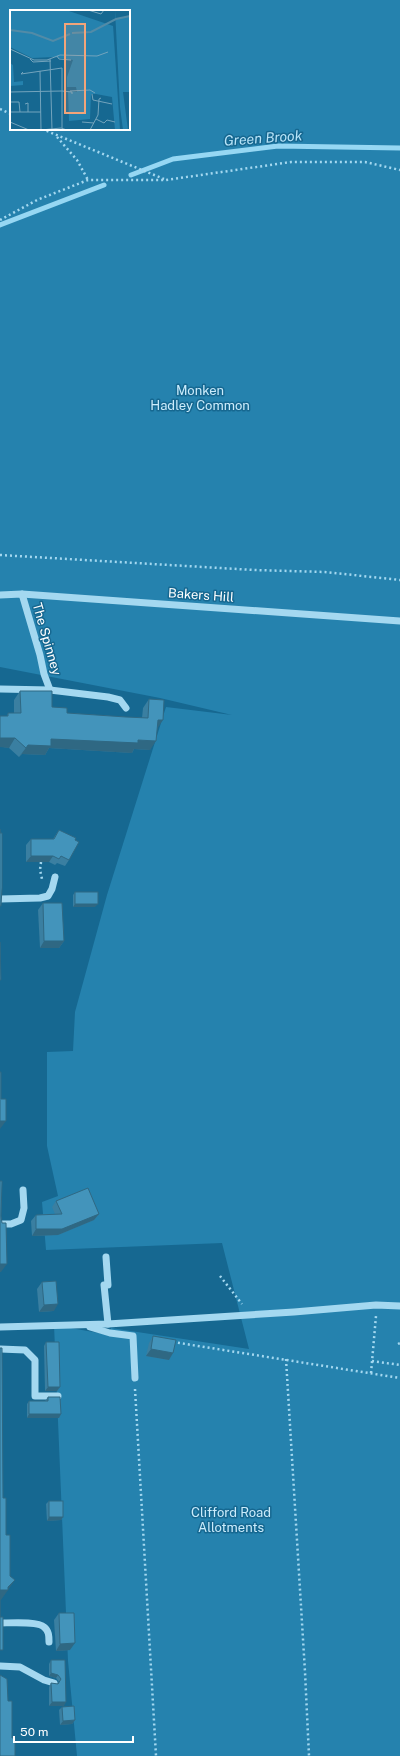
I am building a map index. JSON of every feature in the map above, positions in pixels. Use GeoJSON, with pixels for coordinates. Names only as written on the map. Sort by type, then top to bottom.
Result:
{"type":"FeatureCollection","features":[{"type":"Feature","properties":{"kind":"street","name":"Bakers Hill"},"geometry":{"type":"LineString","coordinates":[[0,595],[22,594],[400,621]]}},
{"type":"Feature","properties":{"kind":"street","name":"The Spinney"},"geometry":{"type":"LineString","coordinates":[[22,594],[44,674],[50,690]]}},
{"type":"Feature","properties":{"kind":"street","name":"The Spinney"},"geometry":{"type":"LineString","coordinates":[[0,689],[50,690],[114,698],[120,700],[126,708]]}},
{"type":"Feature","properties":{"kind":"street"},"geometry":{"type":"LineString","coordinates":[[0,899],[40,898],[48,896],[52,889],[55,877]]}},
{"type":"Feature","properties":{"kind":"street"},"geometry":{"type":"LineString","coordinates":[[0,1224],[11,1224],[21,1220],[24,1208],[23,1190]]}},
{"type":"Feature","properties":{"kind":"street"},"geometry":{"type":"LineString","coordinates":[[106,1257],[108,1285],[104,1285],[108,1324]]}},
{"type":"Feature","properties":{"kind":"street"},"geometry":{"type":"LineString","coordinates":[[0,1327],[108,1324],[254,1315],[376,1305],[400,1306]]}},
{"type":"Feature","properties":{"kind":"street"},"geometry":{"type":"LineString","coordinates":[[84,1325],[133,1336],[135,1378]]}},
{"type":"Feature","properties":{"kind":"street"},"geometry":{"type":"LineString","coordinates":[[0,1349],[25,1350],[35,1360],[35,1396],[58,1396]]}},
{"type":"Feature","properties":{"kind":"street"},"geometry":{"type":"LineString","coordinates":[[0,1623],[36,1624],[44,1626],[49,1633],[49,1642]]}},
{"type":"Feature","properties":{"kind":"street"},"geometry":{"type":"LineString","coordinates":[[0,1666],[20,1667],[44,1680],[54,1683]]}},
{"type":"Feature","properties":{"kind":"path"},"geometry":{"type":"LineString","coordinates":[[0,109],[10,114]]}},
{"type":"Feature","properties":{"kind":"path"},"geometry":{"type":"LineString","coordinates":[[44,130],[166,180]]}},
{"type":"Feature","properties":{"kind":"path"},"geometry":{"type":"LineString","coordinates":[[56,135],[77,160],[88,180]]}},
{"type":"Feature","properties":{"kind":"path"},"geometry":{"type":"LineString","coordinates":[[0,220],[37,200],[88,180],[166,180],[291,162],[365,162],[400,170]]}},
{"type":"Feature","properties":{"kind":"path"},"geometry":{"type":"LineString","coordinates":[[0,555],[254,570],[325,572],[400,580]]}},
{"type":"Feature","properties":{"kind":"path"},"geometry":{"type":"LineString","coordinates":[[220,1276],[237,1300],[254,1315]]}},
{"type":"Feature","properties":{"kind":"path"},"geometry":{"type":"LineString","coordinates":[[371,1373],[376,1305]]}},
{"type":"Feature","properties":{"kind":"path"},"geometry":{"type":"LineString","coordinates":[[170,1342],[400,1378]]}},
{"type":"Feature","properties":{"kind":"path"},"geometry":{"type":"LineString","coordinates":[[286,1359],[309,1756]]}},
{"type":"Feature","properties":{"kind":"path"},"geometry":{"type":"LineString","coordinates":[[372,1361],[400,1365]]}},
{"type":"Feature","properties":{"kind":"path"},"geometry":{"type":"LineString","coordinates":[[135,1378],[156,1756]]}},
{"type":"Feature","properties":{"kind":"green space"},"geometry":{"type":"Polygon","coordinates":[[[0,0],[400,0],[400,1756],[77,1756],[68,1661],[54,1325],[110,1335],[111,1328],[249,1349],[222,1243],[46,1250],[42,1202],[58,1196],[47,1146],[47,1052],[73,1051],[75,1012],[107,895],[166,707],[232,715],[160,698],[0,667],[0,0]]]}},
{"type":"Feature","properties":{"kind":"building"},"geometry":{"type":"Polygon","coordinates":[[[20,691],[52,691],[52,707],[67,708],[67,713],[126,717],[148,718],[149,699],[164,700],[163,720],[158,720],[156,741],[138,740],[138,743],[51,739],[51,746],[28,745],[26,748],[15,738],[0,738],[0,716],[8,716],[8,713],[21,713],[20,691]]]}},
{"type":"Feature","properties":{"kind":"building"},"geometry":{"type":"Polygon","coordinates":[[[59,830],[76,838],[75,840],[79,842],[69,860],[61,856],[59,859],[53,856],[31,856],[31,839],[54,839],[59,830]]]}},
{"type":"Feature","properties":{"kind":"building"},"geometry":{"type":"Polygon","coordinates":[[[0,833],[2,833],[1,906],[0,906],[0,833]]]}},
{"type":"Feature","properties":{"kind":"building"},"geometry":{"type":"Polygon","coordinates":[[[75,892],[98,892],[98,904],[75,904],[75,892]]]}},
{"type":"Feature","properties":{"kind":"building"},"geometry":{"type":"Polygon","coordinates":[[[43,903],[62,903],[64,941],[44,941],[43,903]]]}},
{"type":"Feature","properties":{"kind":"building"},"geometry":{"type":"Polygon","coordinates":[[[0,942],[1,980],[0,980],[0,942]]]}},
{"type":"Feature","properties":{"kind":"building"},"geometry":{"type":"Polygon","coordinates":[[[0,1072],[1,1099],[6,1099],[6,1121],[0,1121],[0,1072]]]}},
{"type":"Feature","properties":{"kind":"building"},"geometry":{"type":"Polygon","coordinates":[[[0,1181],[2,1181],[2,1223],[6,1223],[7,1264],[0,1264],[0,1181]]]}},
{"type":"Feature","properties":{"kind":"building"},"geometry":{"type":"Polygon","coordinates":[[[88,1188],[99,1214],[62,1229],[36,1229],[36,1215],[62,1214],[56,1201],[88,1188]]]}},
{"type":"Feature","properties":{"kind":"building"},"geometry":{"type":"Polygon","coordinates":[[[56,1281],[58,1304],[44,1305],[42,1282],[56,1281]]]}},
{"type":"Feature","properties":{"kind":"building"},"geometry":{"type":"Polygon","coordinates":[[[153,1336],[176,1340],[173,1353],[151,1349],[153,1336]]]}},
{"type":"Feature","properties":{"kind":"building"},"geometry":{"type":"Polygon","coordinates":[[[46,1342],[59,1342],[60,1387],[48,1387],[46,1342]]]}},
{"type":"Feature","properties":{"kind":"building"},"geometry":{"type":"Polygon","coordinates":[[[0,1348],[2,1348],[3,1498],[6,1498],[6,1535],[10,1535],[10,1576],[15,1580],[8,1587],[8,1590],[0,1590],[0,1348]]]}},
{"type":"Feature","properties":{"kind":"building"},"geometry":{"type":"Polygon","coordinates":[[[48,1397],[60,1397],[61,1414],[29,1414],[29,1401],[48,1401],[48,1397]]]}},
{"type":"Feature","properties":{"kind":"building"},"geometry":{"type":"Polygon","coordinates":[[[49,1501],[63,1501],[63,1517],[49,1517],[49,1501]]]}},
{"type":"Feature","properties":{"kind":"building"},"geometry":{"type":"Polygon","coordinates":[[[59,1613],[74,1613],[75,1643],[60,1644],[59,1613]]]}},
{"type":"Feature","properties":{"kind":"building"},"geometry":{"type":"Polygon","coordinates":[[[0,1617],[3,1617],[3,1650],[0,1650],[0,1617]]]}},
{"type":"Feature","properties":{"kind":"building"},"geometry":{"type":"Polygon","coordinates":[[[51,1660],[65,1660],[66,1702],[52,1702],[51,1683],[58,1684],[61,1679],[58,1675],[51,1673],[51,1660]]]}},
{"type":"Feature","properties":{"kind":"building"},"geometry":{"type":"Polygon","coordinates":[[[0,1675],[7,1679],[8,1701],[12,1701],[12,1738],[15,1738],[15,1756],[0,1756],[0,1675]]]}},
{"type":"Feature","properties":{"kind":"building"},"geometry":{"type":"Polygon","coordinates":[[[74,1706],[75,1720],[63,1721],[62,1707],[74,1706]]]}},
{"type":"Feature","properties":{"kind":"waterway","name":"Green Brook"},"geometry":{"type":"LineString","coordinates":[[131,175],[173,159],[278,146],[400,148]]}},
{"type":"Feature","properties":{"kind":"waterway","name":"Green Brook"},"geometry":{"type":"LineString","coordinates":[[0,225],[104,185]]}},
{"type":"Feature","properties":{"kind":"park label","name":"Monken Hadley Common"},"geometry":{"type":"Point","coordinates":[200,398]}},
{"type":"Feature","properties":{"kind":"park label","name":"Clifford Road Allotments"},"geometry":{"type":"Point","coordinates":[231,1520]}}]}
